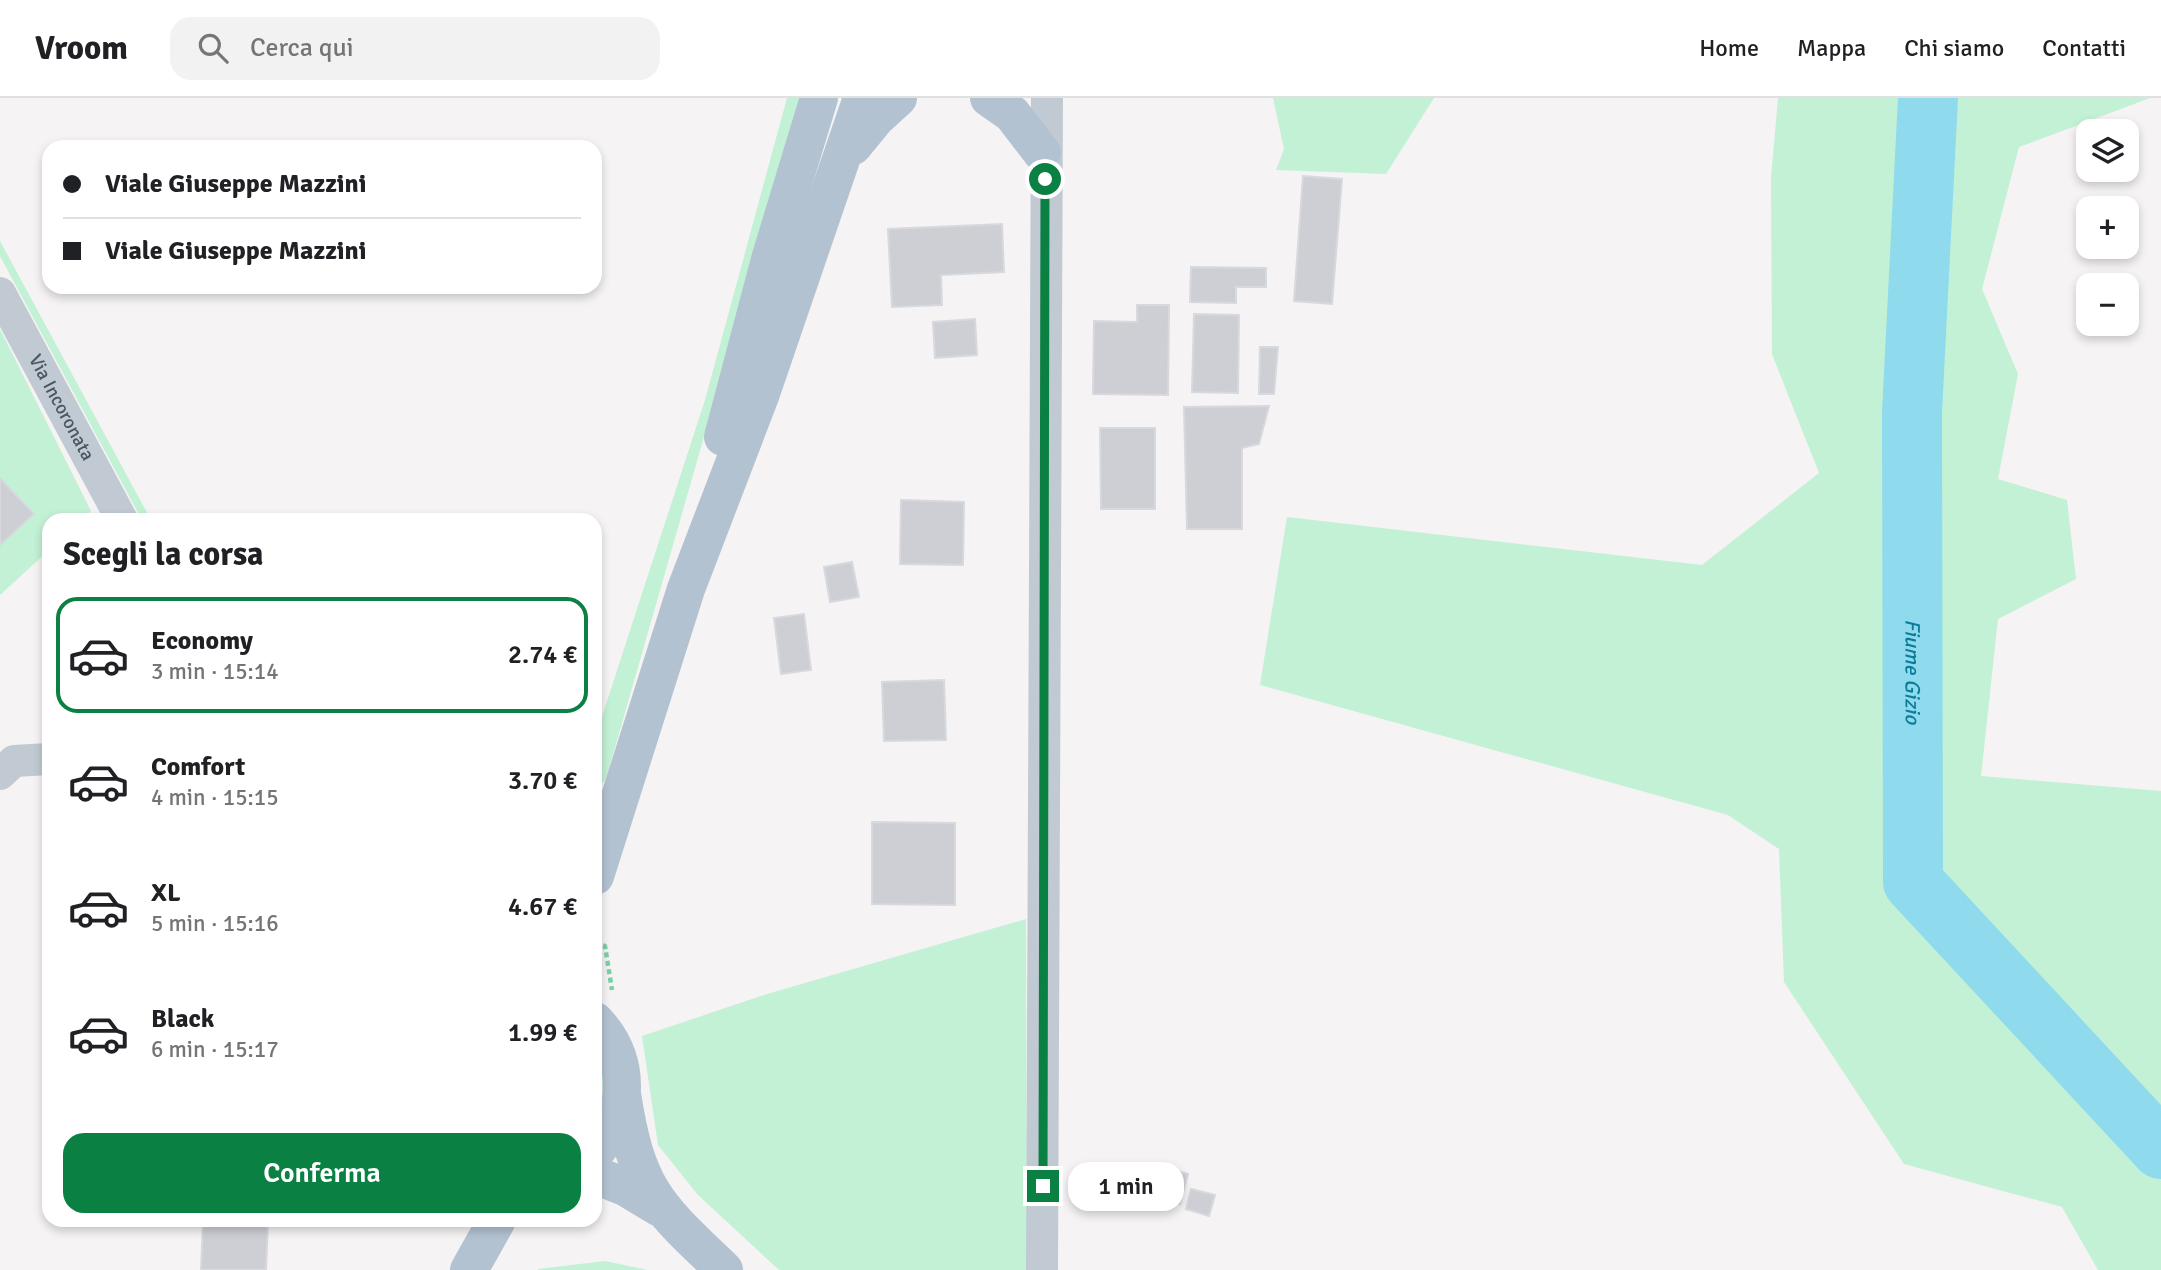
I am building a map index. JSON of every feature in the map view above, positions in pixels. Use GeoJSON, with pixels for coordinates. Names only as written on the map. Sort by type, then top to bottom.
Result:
{"type":"FeatureCollection","features":[{"type":"Feature","properties":{"kind":"main road"},"geometry":{"type":"LineString","coordinates":[[686,589],[735,385],[819,98]]}},
{"type":"Feature","properties":{"kind":"main road"},"geometry":{"type":"LineString","coordinates":[[602,854],[686,589],[760,396],[862,98]]}},
{"type":"Feature","properties":{"kind":"main road"},"geometry":{"type":"LineString","coordinates":[[840,162],[876,118],[898,98]]}},
{"type":"Feature","properties":{"kind":"main road"},"geometry":{"type":"LineString","coordinates":[[989,98],[1012,114],[1043,166]]}},
{"type":"Feature","properties":{"kind":"main road"},"geometry":{"type":"LineString","coordinates":[[602,1031],[617,1055],[622,1094],[641,1175],[662,1209],[724,1270]]}},
{"type":"Feature","properties":{"kind":"main road"},"geometry":{"type":"LineString","coordinates":[[602,1142],[617,1119],[622,1094]]}},
{"type":"Feature","properties":{"kind":"main road"},"geometry":{"type":"LineString","coordinates":[[602,1178],[625,1187],[662,1209]]}},
{"type":"Feature","properties":{"kind":"main road"},"geometry":{"type":"LineString","coordinates":[[469,1268],[472,1227]]}},
{"type":"Feature","properties":{"kind":"main road"},"geometry":{"type":"LineString","coordinates":[[469,1268],[493,1227]]}},
{"type":"Feature","properties":{"kind":"street"},"geometry":{"type":"LineString","coordinates":[[1032,98],[1043,166]]}},
{"type":"Feature","properties":{"kind":"street"},"geometry":{"type":"LineString","coordinates":[[1042,1270],[1043,166],[1047,98]]}},
{"type":"Feature","properties":{"kind":"street","name":"Via Incoronata"},"geometry":{"type":"LineString","coordinates":[[0,293],[118,513]]}},
{"type":"Feature","properties":{"kind":"street"},"geometry":{"type":"LineString","coordinates":[[0,774],[14,761],[42,759]]}},
{"type":"Feature","properties":{"kind":"green space"},"geometry":{"type":"Polygon","coordinates":[[[787,98],[801,98],[606,779],[602,783],[602,716],[705,400],[787,98]]]}},
{"type":"Feature","properties":{"kind":"green space"},"geometry":{"type":"Polygon","coordinates":[[[1273,98],[1434,98],[1386,174],[1276,170],[1284,149],[1273,98]]]}},
{"type":"Feature","properties":{"kind":"green space"},"geometry":{"type":"Polygon","coordinates":[[[1778,98],[2150,98],[2094,119],[2076,119],[2076,126],[2019,147],[1982,289],[2018,374],[1998,479],[2067,500],[2076,579],[1998,619],[1981,776],[2161,791],[2161,1270],[2098,1270],[2062,1207],[1904,1164],[1784,982],[1779,849],[1728,815],[1260,685],[1287,517],[1702,565],[1819,473],[1772,354],[1771,178],[1778,98]]]}},
{"type":"Feature","properties":{"kind":"green space"},"geometry":{"type":"Polygon","coordinates":[[[0,241],[147,513],[138,513],[0,256],[0,241]]]}},
{"type":"Feature","properties":{"kind":"green space"},"geometry":{"type":"Polygon","coordinates":[[[0,329],[91,511],[42,513],[42,556],[0,595],[0,329]]]}},
{"type":"Feature","properties":{"kind":"green space"},"geometry":{"type":"Polygon","coordinates":[[[1026,919],[1027,1270],[779,1270],[698,1195],[658,1145],[642,1036],[767,994],[1026,919]]]}},
{"type":"Feature","properties":{"kind":"green space"},"geometry":{"type":"Polygon","coordinates":[[[605,1261],[648,1270],[538,1270],[538,1269],[605,1261]]]}},
{"type":"Feature","properties":{"kind":"building"},"geometry":{"type":"Polygon","coordinates":[[[1303,176],[1342,179],[1332,304],[1294,301],[1303,176]]]}},
{"type":"Feature","properties":{"kind":"building"},"geometry":{"type":"Polygon","coordinates":[[[1002,224],[1004,272],[941,275],[942,305],[892,307],[888,229],[1002,224]]]}},
{"type":"Feature","properties":{"kind":"building"},"geometry":{"type":"Polygon","coordinates":[[[1191,267],[1266,268],[1266,287],[1236,287],[1236,303],[1190,302],[1191,267]]]}},
{"type":"Feature","properties":{"kind":"building"},"geometry":{"type":"Polygon","coordinates":[[[1137,305],[1169,305],[1168,395],[1093,394],[1094,321],[1137,322],[1137,305]]]}},
{"type":"Feature","properties":{"kind":"building"},"geometry":{"type":"Polygon","coordinates":[[[1194,314],[1239,315],[1238,393],[1192,392],[1194,314]]]}},
{"type":"Feature","properties":{"kind":"building"},"geometry":{"type":"Polygon","coordinates":[[[975,319],[977,355],[935,358],[933,322],[975,319]]]}},
{"type":"Feature","properties":{"kind":"building"},"geometry":{"type":"Polygon","coordinates":[[[1260,347],[1278,347],[1274,394],[1259,394],[1260,347]]]}},
{"type":"Feature","properties":{"kind":"building"},"geometry":{"type":"Polygon","coordinates":[[[1269,406],[1259,444],[1242,448],[1242,529],[1187,529],[1184,407],[1269,406]]]}},
{"type":"Feature","properties":{"kind":"building"},"geometry":{"type":"Polygon","coordinates":[[[1100,428],[1155,428],[1155,509],[1101,509],[1100,428]]]}},
{"type":"Feature","properties":{"kind":"building"},"geometry":{"type":"Polygon","coordinates":[[[0,478],[34,514],[0,545],[0,478]]]}},
{"type":"Feature","properties":{"kind":"building"},"geometry":{"type":"Polygon","coordinates":[[[901,500],[964,502],[963,565],[900,564],[901,500]]]}},
{"type":"Feature","properties":{"kind":"building"},"geometry":{"type":"Polygon","coordinates":[[[852,562],[859,597],[830,602],[824,567],[852,562]]]}},
{"type":"Feature","properties":{"kind":"building"},"geometry":{"type":"Polygon","coordinates":[[[804,614],[811,670],[781,674],[774,618],[804,614]]]}},
{"type":"Feature","properties":{"kind":"building"},"geometry":{"type":"Polygon","coordinates":[[[944,680],[946,740],[884,741],[882,682],[944,680]]]}},
{"type":"Feature","properties":{"kind":"building"},"geometry":{"type":"Polygon","coordinates":[[[872,822],[955,823],[955,905],[872,904],[872,822]]]}},
{"type":"Feature","properties":{"kind":"building"},"geometry":{"type":"Polygon","coordinates":[[[1174,1170],[1188,1174],[1180,1204],[1165,1200],[1174,1170]]]}},
{"type":"Feature","properties":{"kind":"building"},"geometry":{"type":"Polygon","coordinates":[[[1191,1189],[1215,1195],[1209,1216],[1186,1209],[1191,1189]]]}},
{"type":"Feature","properties":{"kind":"building"},"geometry":{"type":"Polygon","coordinates":[[[203,1227],[268,1227],[266,1270],[201,1270],[203,1227]]]}},
{"type":"Feature","properties":{"kind":"waterway","name":"Fiume Gizio"},"geometry":{"type":"LineString","coordinates":[[1928,98],[1912,412],[1913,882],[2161,1149]]}},
{"type":"Feature","properties":{"kind":"route"},"geometry":{"type":"LineString","coordinates":[[1043,1186],[1045,179]]}}]}
